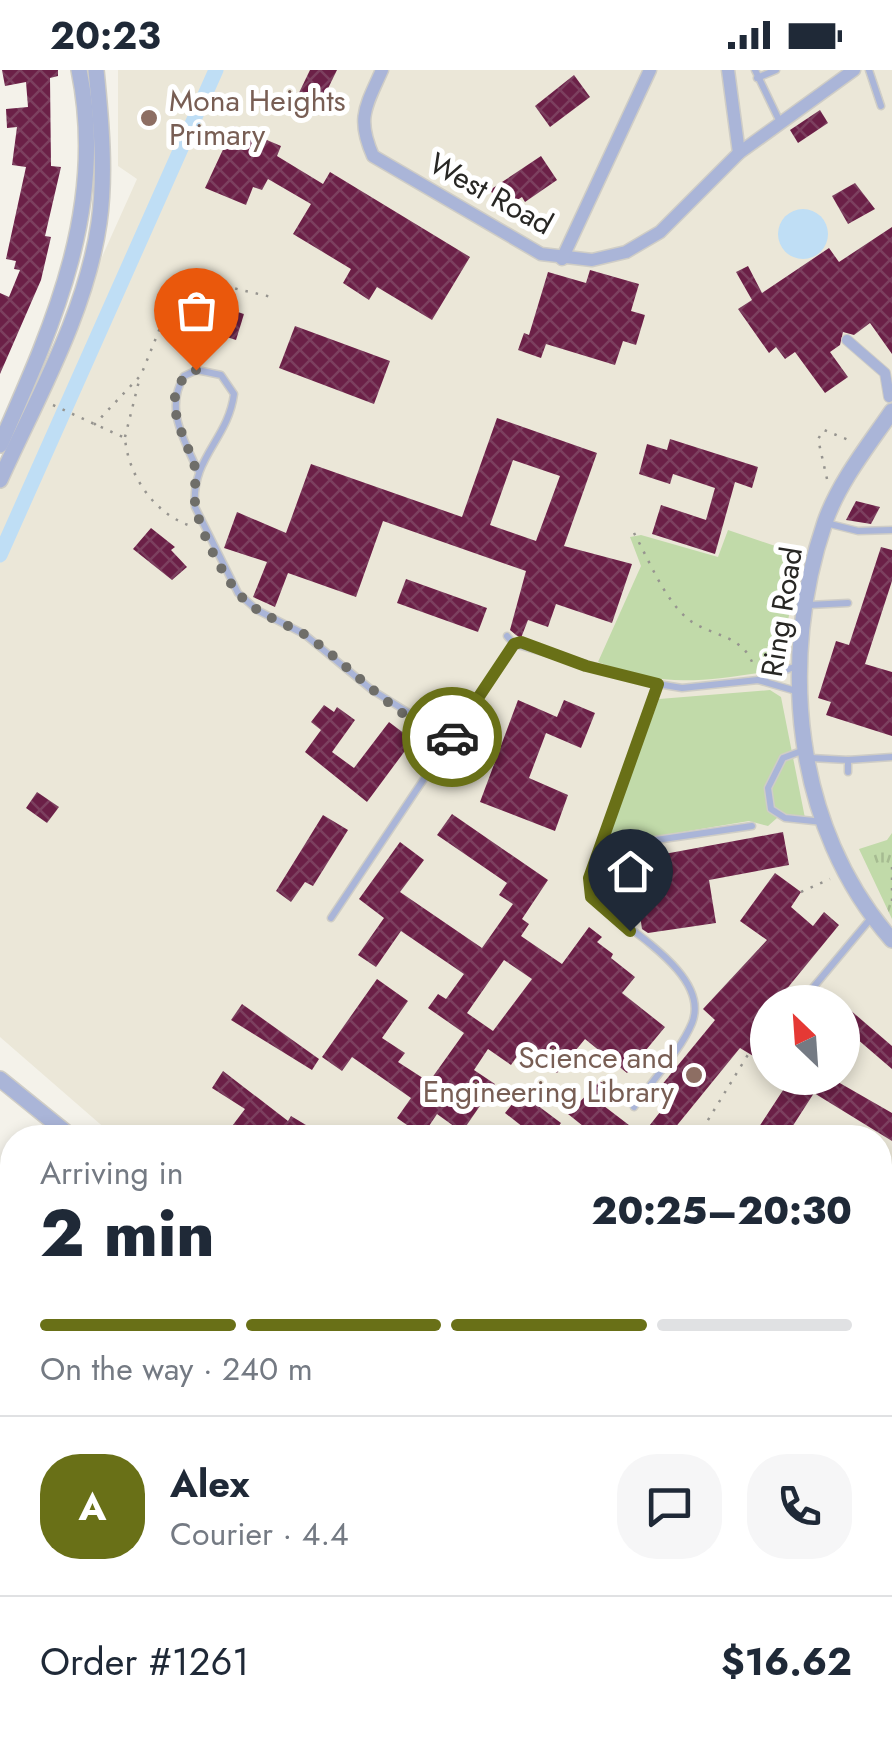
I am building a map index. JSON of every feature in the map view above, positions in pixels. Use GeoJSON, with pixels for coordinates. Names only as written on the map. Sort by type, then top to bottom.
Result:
{"type":"FeatureCollection","features":[{"type":"Feature","properties":{"kind":"street"},"geometry":{"type":"LineString","coordinates":[[0,445],[58,314],[78,246],[86,195],[88,139],[78,70]]}},
{"type":"Feature","properties":{"kind":"street"},"geometry":{"type":"LineString","coordinates":[[0,480],[82,294],[99,222],[102,124],[96,70]]}},
{"type":"Feature","properties":{"kind":"street","name":"West Road"},"geometry":{"type":"LineString","coordinates":[[382,70],[364,108],[362,131],[373,156],[541,254],[592,260],[626,252],[660,232],[739,154],[854,70]]}},
{"type":"Feature","properties":{"kind":"street"},"geometry":{"type":"LineString","coordinates":[[562,258],[650,70]]}},
{"type":"Feature","properties":{"kind":"street"},"geometry":{"type":"LineString","coordinates":[[728,70],[739,154]]}},
{"type":"Feature","properties":{"kind":"street"},"geometry":{"type":"LineString","coordinates":[[847,340],[889,371],[890,404]]}},
{"type":"Feature","properties":{"kind":"street","name":"Ring Road"},"geometry":{"type":"LineString","coordinates":[[890,404],[825,523],[806,606],[796,692],[806,754],[825,822],[873,916],[892,940]]}},
{"type":"Feature","properties":{"kind":"street"},"geometry":{"type":"LineString","coordinates":[[0,1079],[57,1125]]}},
{"type":"Feature","properties":{"kind":"lane"},"geometry":{"type":"LineString","coordinates":[[776,70],[756,74],[780,122]]}},
{"type":"Feature","properties":{"kind":"lane"},"geometry":{"type":"LineString","coordinates":[[870,70],[881,106]]}},
{"type":"Feature","properties":{"kind":"lane"},"geometry":{"type":"LineString","coordinates":[[196,469],[224,428],[234,394],[221,374],[196,370],[184,376],[174,400],[176,421],[196,469],[195,507],[238,592],[257,610],[304,634],[372,690],[451,739]]}},
{"type":"Feature","properties":{"kind":"lane"},"geometry":{"type":"LineString","coordinates":[[825,523],[858,531],[892,530]]}},
{"type":"Feature","properties":{"kind":"lane"},"geometry":{"type":"LineString","coordinates":[[806,606],[848,602]]}},
{"type":"Feature","properties":{"kind":"lane"},"geometry":{"type":"LineString","coordinates":[[506,636],[514,644]]}},
{"type":"Feature","properties":{"kind":"lane"},"geometry":{"type":"LineString","coordinates":[[331,918],[514,644],[521,642],[586,666],[682,688],[758,680],[797,666]]}},
{"type":"Feature","properties":{"kind":"lane"},"geometry":{"type":"LineString","coordinates":[[758,680],[796,692]]}},
{"type":"Feature","properties":{"kind":"lane"},"geometry":{"type":"LineString","coordinates":[[634,1107],[692,1024],[695,1004],[680,970],[591,897],[589,878],[658,684]]}},
{"type":"Feature","properties":{"kind":"lane"},"geometry":{"type":"LineString","coordinates":[[825,822],[785,818],[771,810],[768,788],[783,758],[806,754],[848,760],[892,757]]}},
{"type":"Feature","properties":{"kind":"lane"},"geometry":{"type":"LineString","coordinates":[[848,760],[848,772]]}},
{"type":"Feature","properties":{"kind":"lane"},"geometry":{"type":"LineString","coordinates":[[600,848],[752,826]]}},
{"type":"Feature","properties":{"kind":"lane"},"geometry":{"type":"LineString","coordinates":[[815,985],[873,916]]}},
{"type":"Feature","properties":{"kind":"path"},"geometry":{"type":"LineString","coordinates":[[206,532],[179,522],[137,484],[127,463],[125,438],[141,375],[181,276],[276,298]]}},
{"type":"Feature","properties":{"kind":"path"},"geometry":{"type":"LineString","coordinates":[[94,425],[141,375]]}},
{"type":"Feature","properties":{"kind":"path"},"geometry":{"type":"LineString","coordinates":[[56,406],[125,438]]}},
{"type":"Feature","properties":{"kind":"path"},"geometry":{"type":"LineString","coordinates":[[836,498],[828,489],[818,438],[824,430],[855,444]]}},
{"type":"Feature","properties":{"kind":"path"},"geometry":{"type":"LineString","coordinates":[[634,533],[676,606],[691,622],[736,640],[752,660],[758,680]]}},
{"type":"Feature","properties":{"kind":"path"},"geometry":{"type":"LineString","coordinates":[[892,866],[892,902]]}},
{"type":"Feature","properties":{"kind":"path"},"geometry":{"type":"LineString","coordinates":[[802,892],[836,877]]}},
{"type":"Feature","properties":{"kind":"path"},"geometry":{"type":"LineString","coordinates":[[705,1125],[750,1051]]}},
{"type":"Feature","properties":{"kind":"shaded area"},"geometry":{"type":"Polygon","coordinates":[[[118,70],[892,70],[892,1125],[101,1125],[0,1037],[0,484],[137,179],[118,166],[118,70]]]}},
{"type":"Feature","properties":{"kind":"green space"},"geometry":{"type":"Polygon","coordinates":[[[728,530],[799,554],[780,670],[668,680],[598,662],[641,566],[630,537],[641,535],[718,557],[728,530]]]}},
{"type":"Feature","properties":{"kind":"green space"},"geometry":{"type":"Polygon","coordinates":[[[770,690],[781,697],[805,818],[777,818],[768,826],[749,821],[604,845],[659,699],[770,690]]]}},
{"type":"Feature","properties":{"kind":"green space"},"geometry":{"type":"Polygon","coordinates":[[[892,833],[892,919],[859,849],[887,840],[892,833]]]}},
{"type":"Feature","properties":{"kind":"water"},"geometry":{"type":"Polygon","coordinates":[[[793,210],[813,210],[827,224],[827,244],[813,258],[793,258],[779,244],[779,224],[793,210]]]}},
{"type":"Feature","properties":{"kind":"building"},"geometry":{"type":"Polygon","coordinates":[[[2,70],[58,70],[58,76],[50,78],[51,166],[61,167],[45,236],[51,237],[41,280],[0,374],[0,293],[9,297],[20,270],[14,269],[16,261],[6,259],[26,167],[12,165],[17,127],[7,128],[6,109],[28,107],[26,82],[5,86],[2,70]]]}},
{"type":"Feature","properties":{"kind":"building"},"geometry":{"type":"Polygon","coordinates":[[[310,70],[337,70],[318,109],[296,99],[310,70]]]}},
{"type":"Feature","properties":{"kind":"building"},"geometry":{"type":"Polygon","coordinates":[[[574,75],[590,97],[550,127],[535,106],[574,75]]]}},
{"type":"Feature","properties":{"kind":"building"},"geometry":{"type":"Polygon","coordinates":[[[820,110],[828,123],[798,143],[790,130],[820,110]]]}},
{"type":"Feature","properties":{"kind":"building"},"geometry":{"type":"Polygon","coordinates":[[[234,126],[281,146],[277,156],[323,184],[330,172],[470,257],[432,320],[377,287],[369,300],[343,283],[351,269],[293,234],[311,204],[268,179],[262,190],[253,187],[246,205],[205,188],[234,126]]]}},
{"type":"Feature","properties":{"kind":"building"},"geometry":{"type":"Polygon","coordinates":[[[541,156],[557,180],[525,202],[522,197],[503,209],[490,190],[541,156]]]}},
{"type":"Feature","properties":{"kind":"building"},"geometry":{"type":"Polygon","coordinates":[[[855,183],[875,209],[848,224],[832,196],[855,183]]]}},
{"type":"Feature","properties":{"kind":"building"},"geometry":{"type":"Polygon","coordinates":[[[892,227],[892,354],[870,323],[854,335],[843,332],[840,345],[830,352],[848,377],[825,393],[795,352],[785,359],[776,347],[769,353],[738,309],[752,300],[736,272],[748,266],[762,293],[829,248],[839,262],[892,227]]]}},
{"type":"Feature","properties":{"kind":"building"},"geometry":{"type":"Polygon","coordinates":[[[590,270],[639,284],[631,311],[645,315],[636,345],[623,341],[615,365],[546,344],[541,358],[518,350],[524,333],[529,335],[548,272],[586,283],[590,270]]]}},
{"type":"Feature","properties":{"kind":"building"},"geometry":{"type":"Polygon","coordinates":[[[201,300],[244,314],[236,340],[192,326],[201,300]]]}},
{"type":"Feature","properties":{"kind":"building"},"geometry":{"type":"Polygon","coordinates":[[[295,326],[390,361],[374,404],[279,368],[295,326]]]}},
{"type":"Feature","properties":{"kind":"building"},"geometry":{"type":"Polygon","coordinates":[[[497,418],[597,453],[564,546],[632,564],[612,623],[556,604],[548,627],[528,620],[521,638],[510,630],[526,571],[383,521],[356,597],[288,573],[275,607],[253,597],[267,562],[224,548],[237,512],[286,533],[311,464],[462,517],[497,418]],[[513,460],[490,525],[536,541],[560,476],[513,460]]]}},
{"type":"Feature","properties":{"kind":"building"},"geometry":{"type":"Polygon","coordinates":[[[670,439],[758,467],[752,488],[735,482],[715,554],[652,534],[661,505],[706,520],[715,488],[673,474],[670,484],[639,474],[647,444],[667,450],[670,439]]]}},
{"type":"Feature","properties":{"kind":"building"},"geometry":{"type":"Polygon","coordinates":[[[856,501],[880,507],[871,524],[846,520],[856,501]]]}},
{"type":"Feature","properties":{"kind":"building"},"geometry":{"type":"Polygon","coordinates":[[[151,528],[175,547],[171,550],[187,567],[172,580],[133,549],[151,528]]]}},
{"type":"Feature","properties":{"kind":"building"},"geometry":{"type":"Polygon","coordinates":[[[881,547],[892,550],[892,581],[865,664],[892,672],[892,736],[826,715],[831,702],[818,698],[836,641],[849,645],[881,547]]]}},
{"type":"Feature","properties":{"kind":"building"},"geometry":{"type":"Polygon","coordinates":[[[406,579],[487,608],[478,632],[397,603],[406,579]]]}},
{"type":"Feature","properties":{"kind":"building"},"geometry":{"type":"Polygon","coordinates":[[[518,700],[557,717],[564,700],[595,713],[581,748],[546,733],[529,778],[568,795],[555,831],[480,802],[518,700]]]}},
{"type":"Feature","properties":{"kind":"building"},"geometry":{"type":"Polygon","coordinates":[[[324,705],[334,712],[337,707],[355,720],[332,752],[354,768],[389,722],[413,740],[367,802],[305,752],[321,730],[311,722],[324,705]]]}},
{"type":"Feature","properties":{"kind":"building"},"geometry":{"type":"Polygon","coordinates":[[[37,792],[59,807],[47,823],[26,808],[37,792]]]}},
{"type":"Feature","properties":{"kind":"building"},"geometry":{"type":"Polygon","coordinates":[[[452,814],[548,880],[522,919],[529,924],[521,936],[562,964],[589,927],[602,937],[597,942],[613,954],[611,958],[635,977],[622,993],[665,1027],[627,1073],[585,1039],[557,1073],[522,1049],[511,1065],[488,1049],[474,1070],[495,1084],[467,1125],[452,1125],[437,1114],[430,1125],[407,1125],[397,1118],[411,1098],[352,1057],[342,1071],[322,1057],[377,979],[408,1001],[382,1038],[405,1053],[398,1062],[429,1082],[464,1033],[428,1008],[438,994],[446,999],[464,974],[401,931],[376,967],[358,955],[384,918],[359,899],[400,842],[424,860],[400,892],[482,948],[513,904],[499,895],[507,883],[437,835],[452,814]],[[504,960],[467,1013],[493,1031],[532,979],[504,960]]]}},
{"type":"Feature","properties":{"kind":"building"},"geometry":{"type":"Polygon","coordinates":[[[323,815],[348,830],[313,886],[305,882],[291,902],[276,891],[323,815]]]}},
{"type":"Feature","properties":{"kind":"building"},"geometry":{"type":"Polygon","coordinates":[[[783,832],[789,865],[709,880],[716,923],[648,933],[642,929],[632,860],[783,832]]]}},
{"type":"Feature","properties":{"kind":"building"},"geometry":{"type":"Polygon","coordinates":[[[775,873],[801,892],[791,907],[813,926],[824,912],[839,925],[790,985],[750,985],[750,1054],[740,1048],[677,1125],[650,1125],[668,1102],[656,1092],[715,1020],[703,1009],[767,940],[740,921],[775,873]]]}},
{"type":"Feature","properties":{"kind":"building"},"geometry":{"type":"Polygon","coordinates":[[[242,1004],[319,1059],[312,1070],[231,1020],[242,1004]]]}},
{"type":"Feature","properties":{"kind":"building"},"geometry":{"type":"Polygon","coordinates":[[[860,1018],[892,1046],[892,1069],[860,1041],[860,1018]]]}},
{"type":"Feature","properties":{"kind":"building"},"geometry":{"type":"Polygon","coordinates":[[[223,1071],[288,1121],[291,1116],[306,1125],[233,1125],[245,1109],[212,1088],[223,1071]]]}},
{"type":"Feature","properties":{"kind":"building"},"geometry":{"type":"Polygon","coordinates":[[[600,1081],[615,1093],[604,1106],[629,1125],[582,1125],[568,1114],[600,1081]]]}},
{"type":"Feature","properties":{"kind":"building"},"geometry":{"type":"Polygon","coordinates":[[[521,1093],[561,1123],[520,1125],[505,1113],[521,1093]]]}},
{"type":"Feature","properties":{"kind":"building"},"geometry":{"type":"Polygon","coordinates":[[[780,1095],[813,1095],[793,1125],[760,1125],[780,1095]]]}},
{"type":"Feature","properties":{"kind":"building"},"geometry":{"type":"Polygon","coordinates":[[[817,1095],[860,1095],[892,1113],[892,1125],[866,1125],[817,1095]]]}},
{"type":"Feature","properties":{"kind":"waterway"},"geometry":{"type":"LineString","coordinates":[[0,555],[216,70]]}},
{"type":"Feature","properties":{"kind":"way so far"},"geometry":{"type":"LineString","coordinates":[[196,370],[184,376],[178,387],[174,400],[176,421],[196,469],[195,507],[238,592],[257,610],[304,634],[372,690],[452,737]]}},
{"type":"Feature","properties":{"kind":"place","name":"Mona Heights Primary"},"geometry":{"type":"Point","coordinates":[149,118]}},
{"type":"Feature","properties":{"kind":"place","name":"Science and Engineering Library"},"geometry":{"type":"Point","coordinates":[694,1075]}},
{"type":"Feature","properties":{"kind":"route"},"geometry":{"type":"LineString","coordinates":[[452,737],[508,649],[521,642],[586,666],[658,684],[589,878],[591,897],[630,931]]}}]}
